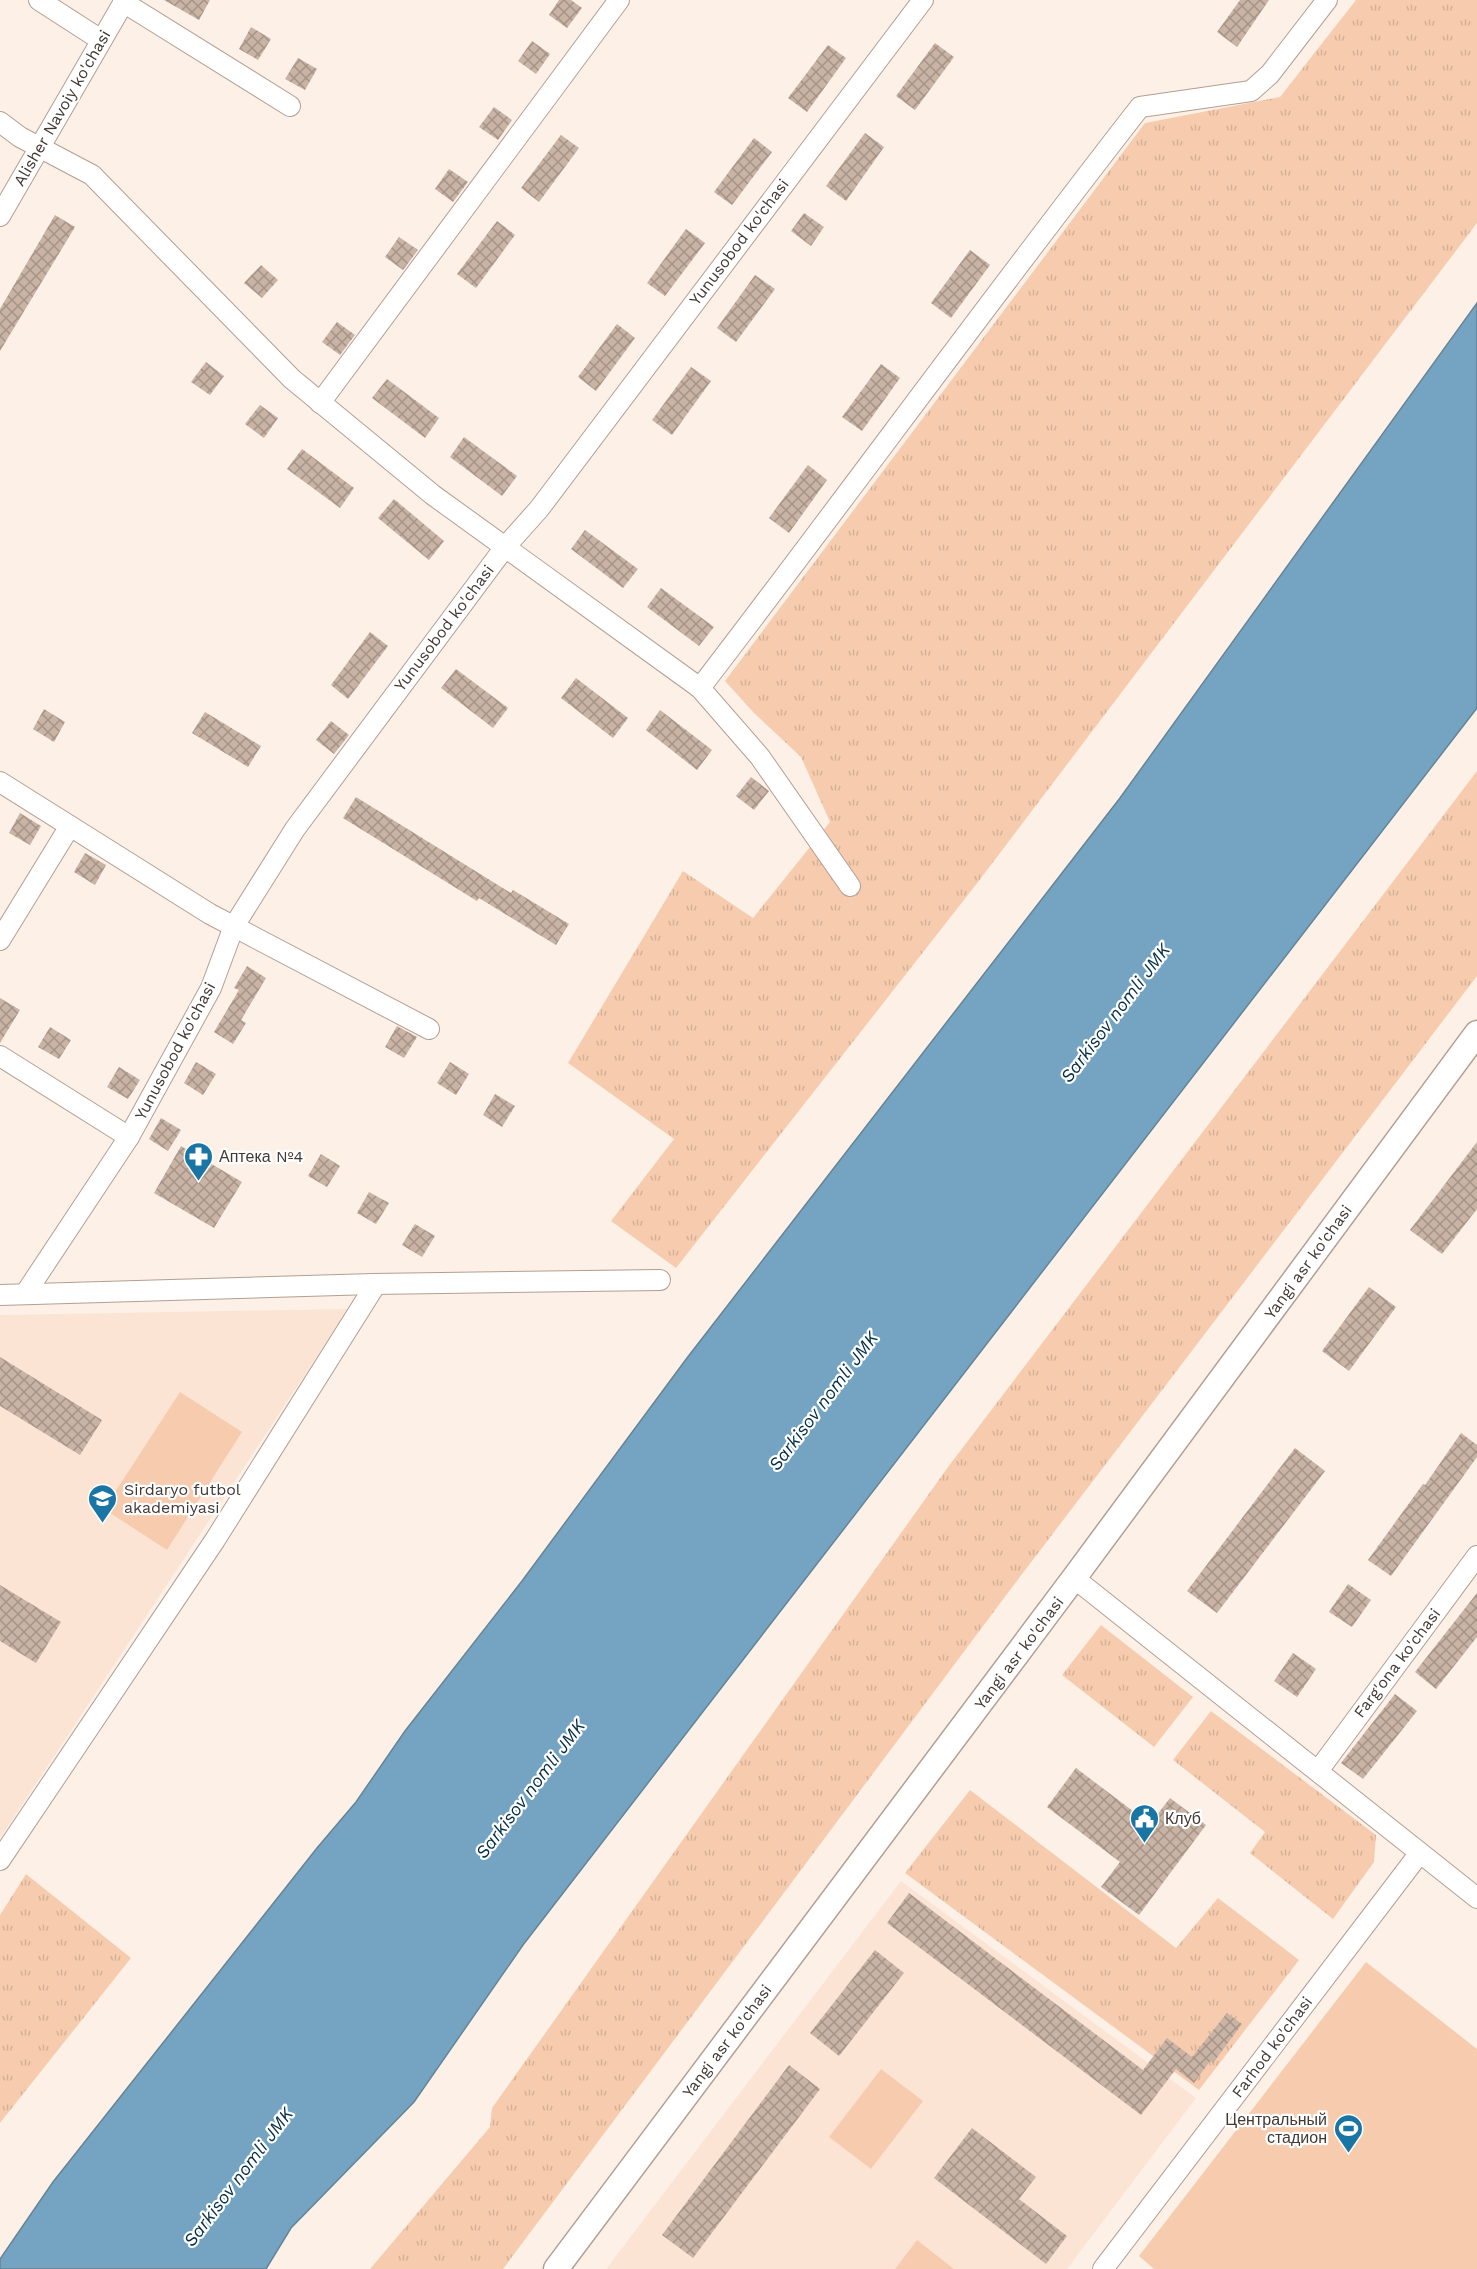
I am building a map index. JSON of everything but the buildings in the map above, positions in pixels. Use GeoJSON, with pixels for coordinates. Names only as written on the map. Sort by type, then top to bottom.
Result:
{"type":"FeatureCollection","features":[{"type":"Feature","properties":{"kind":"street"},"geometry":{"type":"LineString","coordinates":[[39,0],[101,40]]}},
{"type":"Feature","properties":{"kind":"street"},"geometry":{"type":"LineString","coordinates":[[320,403],[619,0]]}},
{"type":"Feature","properties":{"kind":"street","name":"Yunusobod ko'chasi"},"geometry":{"type":"LineString","coordinates":[[25,1294],[129,1137],[211,988],[234,926],[295,829],[505,547],[539,509],[923,0]]}},
{"type":"Feature","properties":{"kind":"street"},"geometry":{"type":"LineString","coordinates":[[700,688],[1140,107],[1251,91],[1270,74],[1327,0]]}},
{"type":"Feature","properties":{"kind":"street"},"geometry":{"type":"LineString","coordinates":[[124,1],[290,106]]}},
{"type":"Feature","properties":{"kind":"street","name":"Alisher Navoiy ko'chasi"},"geometry":{"type":"LineString","coordinates":[[0,216],[124,1]]}},
{"type":"Feature","properties":{"kind":"street"},"geometry":{"type":"LineString","coordinates":[[0,122],[20,137],[92,175],[292,379],[433,495],[700,688],[760,757],[850,886]]}},
{"type":"Feature","properties":{"kind":"street"},"geometry":{"type":"LineString","coordinates":[[0,782],[210,914],[429,1029]]}},
{"type":"Feature","properties":{"kind":"street"},"geometry":{"type":"LineString","coordinates":[[0,940],[70,826]]}},
{"type":"Feature","properties":{"kind":"street","name":"Yangi asr ko'chasi"},"geometry":{"type":"LineString","coordinates":[[556,2269],[1074,1578],[1477,1033]]}},
{"type":"Feature","properties":{"kind":"street"},"geometry":{"type":"LineString","coordinates":[[0,1056],[129,1137]]}},
{"type":"Feature","properties":{"kind":"street"},"geometry":{"type":"LineString","coordinates":[[0,1295],[376,1284],[660,1280]]}},
{"type":"Feature","properties":{"kind":"street"},"geometry":{"type":"LineString","coordinates":[[0,1860],[215,1540],[376,1284]]}},
{"type":"Feature","properties":{"kind":"street","name":"Farg'ona ko'chasi"},"geometry":{"type":"LineString","coordinates":[[1318,1771],[1476,1558]]}},
{"type":"Feature","properties":{"kind":"street"},"geometry":{"type":"LineString","coordinates":[[1074,1578],[1477,1898]]}},
{"type":"Feature","properties":{"kind":"street","name":"Farhod ko'chasi"},"geometry":{"type":"LineString","coordinates":[[1103,2269],[1419,1854]]}},
{"type":"Feature","properties":{"kind":"shaded area","name":"Sirdaryo futbol akademiyasi"},"geometry":{"type":"Polygon","coordinates":[[[348,1309],[51,1761],[0,1838],[0,1315],[348,1309]]]}},
{"type":"Feature","properties":{"kind":"shaded area"},"geometry":{"type":"Polygon","coordinates":[[[901,1881],[1196,2098],[1067,2269],[606,2269],[901,1881]]]}},
{"type":"Feature","properties":{"kind":"green space"},"geometry":{"type":"Polygon","coordinates":[[[1356,0],[1477,0],[1477,223],[978,882],[676,1268],[611,1221],[674,1139],[568,1063],[683,871],[753,918],[830,822],[801,757],[754,713],[725,681],[1145,123],[1280,97],[1356,0]]]}},
{"type":"Feature","properties":{"kind":"green space"},"geometry":{"type":"Polygon","coordinates":[[[1477,771],[1477,976],[1010,1590],[503,2269],[370,2269],[490,2127],[492,2108],[948,1467],[1477,771]]]}},
{"type":"Feature","properties":{"kind":"green space"},"geometry":{"type":"Polygon","coordinates":[[[180,1392],[242,1432],[167,1550],[104,1509],[180,1392]]]}},
{"type":"Feature","properties":{"kind":"green space"},"geometry":{"type":"Polygon","coordinates":[[[1101,1625],[1193,1697],[1154,1747],[1062,1675],[1101,1625]]]}},
{"type":"Feature","properties":{"kind":"green space"},"geometry":{"type":"Polygon","coordinates":[[[1211,1711],[1376,1835],[1374,1862],[1333,1919],[1250,1853],[1265,1832],[1173,1760],[1211,1711]]]}},
{"type":"Feature","properties":{"kind":"green space"},"geometry":{"type":"Polygon","coordinates":[[[970,1790],[1176,1948],[1218,1898],[1299,1960],[1199,2090],[905,1873],[970,1790]]]}},
{"type":"Feature","properties":{"kind":"green space"},"geometry":{"type":"Polygon","coordinates":[[[26,1874],[131,1958],[0,2123],[0,1915],[26,1874]]]}},
{"type":"Feature","properties":{"kind":"green space","name":"Центральный стадион"},"geometry":{"type":"Polygon","coordinates":[[[1366,1962],[1477,2049],[1477,2269],[1154,2269],[1139,2256],[1366,1962]]]}},
{"type":"Feature","properties":{"kind":"green space"},"geometry":{"type":"Polygon","coordinates":[[[881,2069],[923,2101],[871,2169],[829,2137],[881,2069]]]}},
{"type":"Feature","properties":{"kind":"green space"},"geometry":{"type":"Polygon","coordinates":[[[917,2240],[954,2269],[895,2269],[917,2240]]]}},
{"type":"Feature","properties":{"kind":"water","name":"Sarkisov nomli JMK"},"geometry":{"type":"Polygon","coordinates":[[[1477,303],[1477,708],[523,1945],[414,2102],[291,2228],[266,2269],[0,2269],[0,2259],[53,2182],[317,1848],[356,1802],[405,1731],[522,1581],[687,1358],[1120,798],[1477,303]]]}},
{"type":"Feature","properties":{"kind":"place","name":"Аптека №4"},"geometry":{"type":"Point","coordinates":[198,1182]}},
{"type":"Feature","properties":{"kind":"place","name":"Sirdaryo futbol akademiyasi"},"geometry":{"type":"Point","coordinates":[103,1524]}},
{"type":"Feature","properties":{"kind":"place","name":"Клуб"},"geometry":{"type":"Point","coordinates":[1144,1844]}},
{"type":"Feature","properties":{"kind":"place","name":"Центральный стадион"},"geometry":{"type":"Point","coordinates":[1348,2154]}}]}
